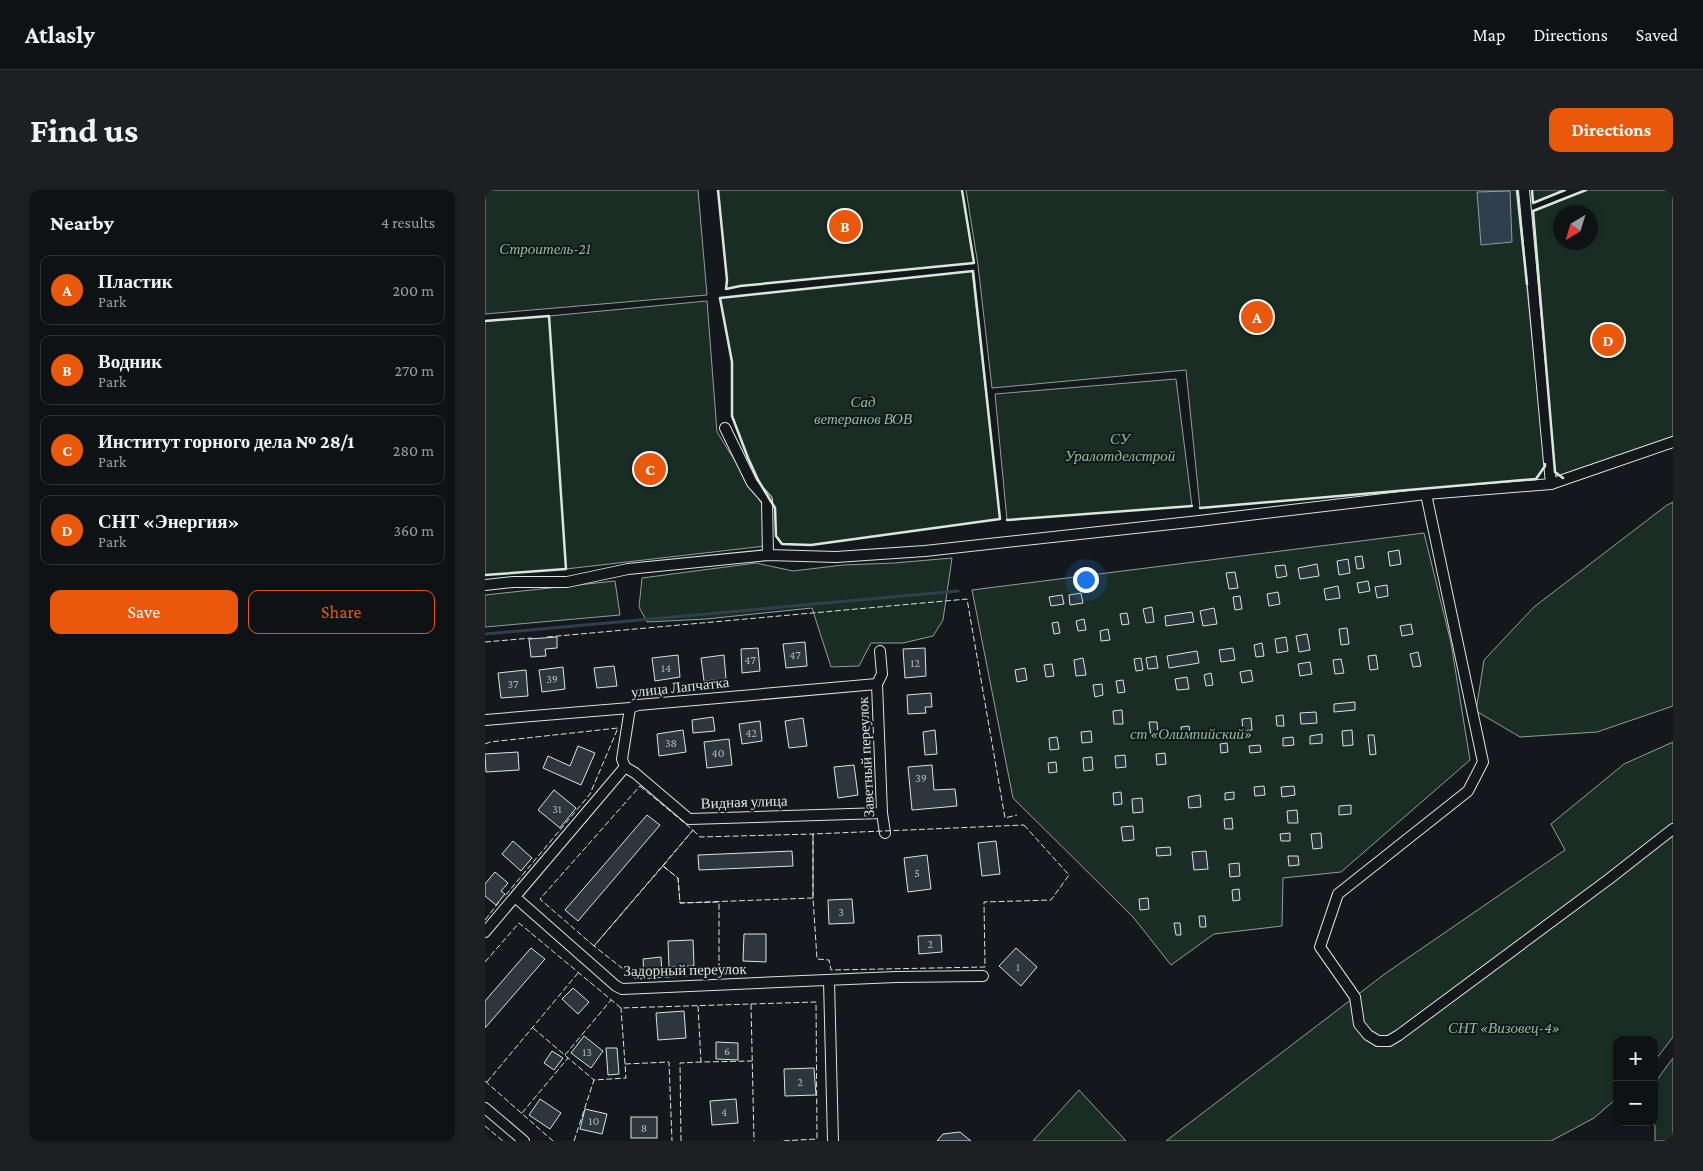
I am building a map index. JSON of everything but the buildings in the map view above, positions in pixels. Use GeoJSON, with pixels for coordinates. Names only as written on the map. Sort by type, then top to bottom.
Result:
{"type":"FeatureCollection","features":[{"type":"Feature","properties":{"kind":"street"},"geometry":{"type":"LineString","coordinates":[[1524,190],[1551,484]]}},
{"type":"Feature","properties":{"kind":"street"},"geometry":{"type":"LineString","coordinates":[[725,428],[752,483],[767,500],[768,555]]}},
{"type":"Feature","properties":{"kind":"street"},"geometry":{"type":"LineString","coordinates":[[485,585],[513,582],[567,582],[628,569],[768,555],[837,557],[925,551],[1426,494],[1551,484],[1673,442]]}},
{"type":"Feature","properties":{"kind":"street"},"geometry":{"type":"LineString","coordinates":[[1426,494],[1455,644],[1483,762],[1468,791],[1338,894],[1319,947],[1355,997],[1359,1024],[1368,1036],[1378,1041],[1389,1041],[1399,1035],[1609,880],[1673,829]]}},
{"type":"Feature","properties":{"kind":"street","name":"Заветный переулок"},"geometry":{"type":"LineString","coordinates":[[880,651],[882,674],[877,684],[882,812],[885,833]]}},
{"type":"Feature","properties":{"kind":"street","name":"улица Лапчатка"},"geometry":{"type":"LineString","coordinates":[[485,720],[877,684]]}},
{"type":"Feature","properties":{"kind":"street"},"geometry":{"type":"LineString","coordinates":[[485,932],[625,767],[622,760],[630,708]]}},
{"type":"Feature","properties":{"kind":"street","name":"Видная улица"},"geometry":{"type":"LineString","coordinates":[[625,767],[635,773],[689,819],[882,812]]}},
{"type":"Feature","properties":{"kind":"street","name":"Задорный переулок"},"geometry":{"type":"LineString","coordinates":[[515,897],[616,986],[622,989],[983,976]]}},
{"type":"Feature","properties":{"kind":"street"},"geometry":{"type":"LineString","coordinates":[[829,981],[833,1141]]}},
{"type":"Feature","properties":{"kind":"street"},"geometry":{"type":"LineString","coordinates":[[485,1108],[524,1141]]}},
{"type":"Feature","properties":{"kind":"green space","name":"Строитель-21"},"geometry":{"type":"Polygon","coordinates":[[[485,190],[698,190],[707,295],[485,314],[485,190]]]}},
{"type":"Feature","properties":{"kind":"green space"},"geometry":{"type":"Polygon","coordinates":[[[718,190],[962,190],[974,263],[740,286],[726,289],[727,280],[718,190]]]}},
{"type":"Feature","properties":{"kind":"green space"},"geometry":{"type":"Polygon","coordinates":[[[966,190],[1517,190],[1545,466],[1536,479],[1200,508],[1186,370],[992,388],[978,265],[966,190]]]}},
{"type":"Feature","properties":{"kind":"green space"},"geometry":{"type":"Polygon","coordinates":[[[1532,190],[1565,190],[1533,203],[1532,190]]]}},
{"type":"Feature","properties":{"kind":"green space"},"geometry":{"type":"Polygon","coordinates":[[[1586,190],[1673,190],[1673,438],[1563,478],[1555,472],[1533,211],[1586,190]]]}},
{"type":"Feature","properties":{"kind":"green space","name":"Сад ветеранов ВОВ"},"geometry":{"type":"Polygon","coordinates":[[[972,271],[1000,519],[811,545],[782,544],[776,536],[775,508],[758,480],[732,416],[732,362],[720,298],[972,271]]]}},
{"type":"Feature","properties":{"kind":"green space"},"geometry":{"type":"Polygon","coordinates":[[[707,301],[717,432],[763,506],[765,546],[566,569],[485,575],[485,321],[707,301]]]}},
{"type":"Feature","properties":{"kind":"green space","name":"СУ Уралотделстрой"},"geometry":{"type":"Polygon","coordinates":[[[1176,379],[1192,506],[1007,520],[995,394],[1176,379]]]}},
{"type":"Feature","properties":{"kind":"green space"},"geometry":{"type":"Polygon","coordinates":[[[1673,502],[1673,706],[1597,732],[1520,737],[1476,711],[1484,660],[1534,607],[1673,502]]]}},
{"type":"Feature","properties":{"kind":"green space","name":"ст «Олимпийский»"},"geometry":{"type":"Polygon","coordinates":[[[1424,533],[1451,643],[1470,760],[1341,872],[1283,878],[1282,926],[1214,934],[1171,965],[1133,917],[1013,798],[972,590],[1424,533]]]}},
{"type":"Feature","properties":{"kind":"green space"},"geometry":{"type":"Polygon","coordinates":[[[952,558],[943,620],[933,636],[903,643],[871,643],[859,666],[831,667],[812,608],[706,619],[647,622],[639,607],[642,578],[756,563],[793,571],[843,565],[952,558]]]}},
{"type":"Feature","properties":{"kind":"green space"},"geometry":{"type":"Polygon","coordinates":[[[615,581],[620,615],[485,627],[485,595],[615,581]]]}},
{"type":"Feature","properties":{"kind":"green space","name":"СНТ «Визовец-4»"},"geometry":{"type":"Polygon","coordinates":[[[1673,742],[1673,1037],[1658,1057],[1658,1036],[1613,1036],[1613,1101],[1594,1118],[1551,1141],[1166,1141],[1386,973],[1565,850],[1551,824],[1624,764],[1673,742]]]}},
{"type":"Feature","properties":{"kind":"green space"},"geometry":{"type":"Polygon","coordinates":[[[1673,1058],[1673,1141],[1655,1141],[1655,1126],[1658,1126],[1658,1079],[1673,1058]]]}},
{"type":"Feature","properties":{"kind":"green space"},"geometry":{"type":"Polygon","coordinates":[[[1079,1090],[1126,1141],[1033,1141],[1079,1090]]]}},
{"type":"Feature","properties":{"kind":"water"},"geometry":{"type":"Polygon","coordinates":[[[1510,191],[1512,242],[1481,245],[1477,192],[1510,191]]]}},
{"type":"Feature","properties":{"kind":"waterway"},"geometry":{"type":"LineString","coordinates":[[485,634],[958,591]]}},
{"type":"Feature","properties":{"kind":"fence"},"geometry":{"type":"LineString","coordinates":[[547,637],[967,599],[1005,818],[1017,815]]}},
{"type":"Feature","properties":{"kind":"fence"},"geometry":{"type":"LineString","coordinates":[[485,642],[532,638]]}},
{"type":"Feature","properties":{"kind":"fence"},"geometry":{"type":"LineString","coordinates":[[485,744],[618,728],[590,794],[504,897]]}},
{"type":"Feature","properties":{"kind":"fence"},"geometry":{"type":"LineString","coordinates":[[640,786],[693,830],[594,946],[540,899],[640,786]]}},
{"type":"Feature","properties":{"kind":"fence"},"geometry":{"type":"LineString","coordinates":[[1024,825],[1069,875],[1051,900],[984,902],[985,967],[831,970],[829,960],[817,959],[813,898],[813,834],[1024,825]]}},
{"type":"Feature","properties":{"kind":"fence"},"geometry":{"type":"LineString","coordinates":[[693,830],[700,837],[813,834],[813,898],[680,903],[678,878],[663,866],[693,830]]}},
{"type":"Feature","properties":{"kind":"fence"},"geometry":{"type":"LineString","coordinates":[[663,866],[678,878],[680,903],[719,902],[719,974],[636,979],[594,946],[663,866]]}},
{"type":"Feature","properties":{"kind":"fence"},"geometry":{"type":"LineString","coordinates":[[485,920],[499,902]]}},
{"type":"Feature","properties":{"kind":"fence"},"geometry":{"type":"LineString","coordinates":[[485,962],[519,923],[621,1008],[816,1002],[817,1139],[781,1141]]}},
{"type":"Feature","properties":{"kind":"fence"},"geometry":{"type":"LineString","coordinates":[[487,1082],[578,973]]}},
{"type":"Feature","properties":{"kind":"fence"},"geometry":{"type":"LineString","coordinates":[[565,1055],[611,1000]]}},
{"type":"Feature","properties":{"kind":"fence"},"geometry":{"type":"LineString","coordinates":[[751,1004],[754,1141]]}},
{"type":"Feature","properties":{"kind":"fence"},"geometry":{"type":"LineString","coordinates":[[698,1006],[701,1062],[752,1061]]}},
{"type":"Feature","properties":{"kind":"fence"},"geometry":{"type":"LineString","coordinates":[[574,1141],[594,1080],[626,1078],[621,1008]]}},
{"type":"Feature","properties":{"kind":"fence"},"geometry":{"type":"LineString","coordinates":[[533,1028],[594,1080]]}},
{"type":"Feature","properties":{"kind":"fence"},"geometry":{"type":"LineString","coordinates":[[522,1113],[568,1058]]}},
{"type":"Feature","properties":{"kind":"fence"},"geometry":{"type":"LineString","coordinates":[[625,1064],[669,1062],[672,1141]]}},
{"type":"Feature","properties":{"kind":"fence"},"geometry":{"type":"LineString","coordinates":[[681,1141],[680,1063],[701,1062]]}},
{"type":"Feature","properties":{"kind":"fence"},"geometry":{"type":"LineString","coordinates":[[485,1081],[553,1141]]}},
{"type":"Feature","properties":{"kind":"fence"},"geometry":{"type":"LineString","coordinates":[[485,1126],[503,1141]]}},
{"type":"Feature","properties":{"kind":"wall"},"geometry":{"type":"LineString","coordinates":[[718,190],[727,280],[726,289],[740,286],[974,263],[962,190]]}},
{"type":"Feature","properties":{"kind":"wall"},"geometry":{"type":"LineString","coordinates":[[1517,190],[1527,284]]}},
{"type":"Feature","properties":{"kind":"wall"},"geometry":{"type":"LineString","coordinates":[[1532,190],[1533,203],[1565,190]]}},
{"type":"Feature","properties":{"kind":"wall"},"geometry":{"type":"LineString","coordinates":[[1563,478],[1555,472],[1533,211],[1586,190]]}},
{"type":"Feature","properties":{"kind":"wall"},"geometry":{"type":"LineString","coordinates":[[973,271],[1000,519],[811,545],[782,544],[776,536],[775,508],[758,480],[732,416],[732,362],[720,298],[973,271]]}},
{"type":"Feature","properties":{"kind":"wall"},"geometry":{"type":"LineString","coordinates":[[485,321],[549,316],[566,569],[485,575]]}},
{"type":"Feature","properties":{"kind":"wall"},"geometry":{"type":"LineString","coordinates":[[1200,508],[1536,479],[1545,464]]}},
{"type":"Feature","properties":{"kind":"wall"},"geometry":{"type":"LineString","coordinates":[[1007,520],[1192,506]]}},
{"type":"Feature","properties":{"kind":"place","name":"Водник"},"geometry":{"type":"Point","coordinates":[845,226]}},
{"type":"Feature","properties":{"kind":"place","name":"Пластик"},"geometry":{"type":"Point","coordinates":[1257,317]}},
{"type":"Feature","properties":{"kind":"place","name":"СНТ «Энергия»"},"geometry":{"type":"Point","coordinates":[1608,340]}},
{"type":"Feature","properties":{"kind":"place","name":"Институт горного дела № 28/1"},"geometry":{"type":"Point","coordinates":[650,469]}}]}
